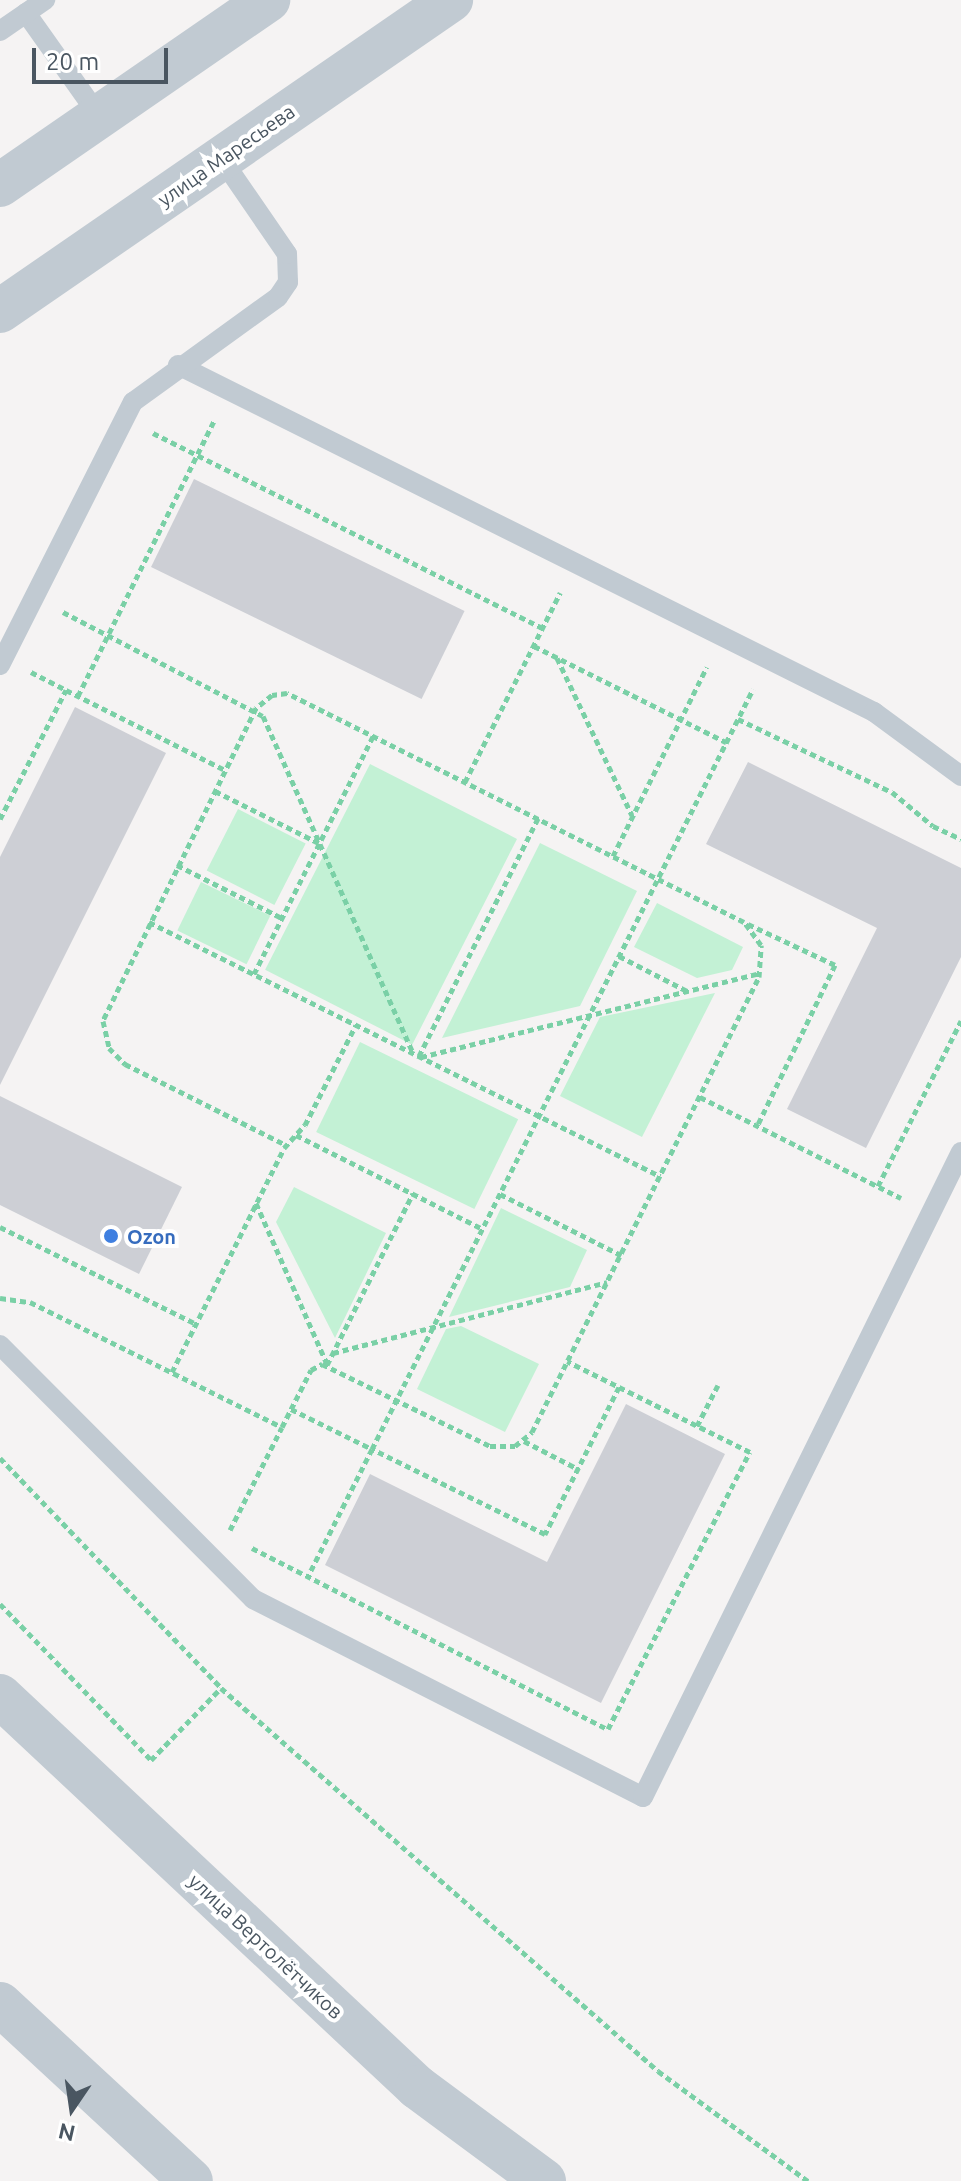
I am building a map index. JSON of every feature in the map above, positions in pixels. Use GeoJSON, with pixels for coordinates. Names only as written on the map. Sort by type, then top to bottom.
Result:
{"type":"FeatureCollection","features":[{"type":"Feature","properties":{"kind":"street"},"geometry":{"type":"LineString","coordinates":[[0,185],[268,0]]}},
{"type":"Feature","properties":{"kind":"street","name":"улица Маресьева"},"geometry":{"type":"LineString","coordinates":[[0,311],[451,0]]}},
{"type":"Feature","properties":{"kind":"street","name":"улица Вертолётчиков"},"geometry":{"type":"LineString","coordinates":[[0,1696],[417,2087],[544,2181]]}},
{"type":"Feature","properties":{"kind":"street"},"geometry":{"type":"LineString","coordinates":[[0,2004],[191,2181]]}},
{"type":"Feature","properties":{"kind":"lane"},"geometry":{"type":"LineString","coordinates":[[0,31],[45,0]]}},
{"type":"Feature","properties":{"kind":"lane"},"geometry":{"type":"LineString","coordinates":[[26,13],[99,116]]}},
{"type":"Feature","properties":{"kind":"lane"},"geometry":{"type":"LineString","coordinates":[[0,665],[124,418],[143,390],[278,297],[290,274],[287,254],[221,158]]}},
{"type":"Feature","properties":{"kind":"lane"},"geometry":{"type":"LineString","coordinates":[[178,365],[883,718],[961,776]]}},
{"type":"Feature","properties":{"kind":"lane"},"geometry":{"type":"LineString","coordinates":[[0,1345],[253,1599],[643,1797],[961,1152]]}},
{"type":"Feature","properties":{"kind":"path"},"geometry":{"type":"LineString","coordinates":[[78,696],[229,391]]}},
{"type":"Feature","properties":{"kind":"path"},"geometry":{"type":"LineString","coordinates":[[124,418],[542,628]]}},
{"type":"Feature","properties":{"kind":"path"},"geometry":{"type":"LineString","coordinates":[[465,782],[575,563]]}},
{"type":"Feature","properties":{"kind":"path"},"geometry":{"type":"LineString","coordinates":[[34,598],[256,708],[413,1053]]}},
{"type":"Feature","properties":{"kind":"path"},"geometry":{"type":"LineString","coordinates":[[613,856],[723,637]]}},
{"type":"Feature","properties":{"kind":"path"},"geometry":{"type":"LineString","coordinates":[[533,646],[726,742]]}},
{"type":"Feature","properties":{"kind":"path"},"geometry":{"type":"LineString","coordinates":[[556,656],[633,816]]}},
{"type":"Feature","properties":{"kind":"path"},"geometry":{"type":"LineString","coordinates":[[308,1576],[768,659]]}},
{"type":"Feature","properties":{"kind":"path"},"geometry":{"type":"LineString","coordinates":[[0,819],[66,690],[225,770]]}},
{"type":"Feature","properties":{"kind":"path"},"geometry":{"type":"LineString","coordinates":[[286,1145],[125,1064],[109,1048],[103,1021],[106,1007],[256,708],[272,695],[287,693],[835,965],[757,1126]]}},
{"type":"Feature","properties":{"kind":"path"},"geometry":{"type":"LineString","coordinates":[[738,719],[892,792],[933,826],[961,839]]}},
{"type":"Feature","properties":{"kind":"path"},"geometry":{"type":"LineString","coordinates":[[254,974],[373,736]]}},
{"type":"Feature","properties":{"kind":"path"},"geometry":{"type":"LineString","coordinates":[[215,791],[320,843]]}},
{"type":"Feature","properties":{"kind":"path"},"geometry":{"type":"LineString","coordinates":[[420,1057],[538,818]]}},
{"type":"Feature","properties":{"kind":"path"},"geometry":{"type":"LineString","coordinates":[[177,865],[282,918]]}},
{"type":"Feature","properties":{"kind":"path"},"geometry":{"type":"LineString","coordinates":[[149,922],[660,1176]]}},
{"type":"Feature","properties":{"kind":"path"},"geometry":{"type":"LineString","coordinates":[[256,1203],[327,1365],[490,1446],[506,1449],[524,1441],[621,1255],[761,973],[761,945],[744,922]]}},
{"type":"Feature","properties":{"kind":"path"},"geometry":{"type":"LineString","coordinates":[[619,956],[688,991]]}},
{"type":"Feature","properties":{"kind":"path"},"geometry":{"type":"LineString","coordinates":[[420,1057],[761,973]]}},
{"type":"Feature","properties":{"kind":"path"},"geometry":{"type":"LineString","coordinates":[[878,1186],[961,1021]]}},
{"type":"Feature","properties":{"kind":"path"},"geometry":{"type":"LineString","coordinates":[[172,1372],[286,1145],[296,1135],[356,1025]]}},
{"type":"Feature","properties":{"kind":"path"},"geometry":{"type":"LineString","coordinates":[[700,1097],[931,1212]]}},
{"type":"Feature","properties":{"kind":"path"},"geometry":{"type":"LineString","coordinates":[[296,1135],[483,1229]]}},
{"type":"Feature","properties":{"kind":"path"},"geometry":{"type":"LineString","coordinates":[[413,1193],[327,1365],[311,1370],[228,1535],[608,1729],[750,1452],[567,1361]]}},
{"type":"Feature","properties":{"kind":"path"},"geometry":{"type":"LineString","coordinates":[[500,1194],[621,1255]]}},
{"type":"Feature","properties":{"kind":"path"},"geometry":{"type":"LineString","coordinates":[[0,1227],[196,1324]]}},
{"type":"Feature","properties":{"kind":"path"},"geometry":{"type":"LineString","coordinates":[[333,1353],[607,1281]]}},
{"type":"Feature","properties":{"kind":"path"},"geometry":{"type":"LineString","coordinates":[[0,1298],[30,1302],[282,1427]]}},
{"type":"Feature","properties":{"kind":"path"},"geometry":{"type":"LineString","coordinates":[[697,1426],[718,1385]]}},
{"type":"Feature","properties":{"kind":"path"},"geometry":{"type":"LineString","coordinates":[[291,1409],[545,1534],[619,1387]]}},
{"type":"Feature","properties":{"kind":"path"},"geometry":{"type":"LineString","coordinates":[[524,1441],[578,1469]]}},
{"type":"Feature","properties":{"kind":"path"},"geometry":{"type":"LineString","coordinates":[[0,1458],[221,1688],[658,2071],[808,2181]]}},
{"type":"Feature","properties":{"kind":"path"},"geometry":{"type":"LineString","coordinates":[[0,1604],[151,1760],[221,1688]]}},
{"type":"Feature","properties":{"kind":"green space"},"geometry":{"type":"Polygon","coordinates":[[[370,764],[517,839],[412,1045],[265,970],[370,764]]]}},
{"type":"Feature","properties":{"kind":"green space"},"geometry":{"type":"Polygon","coordinates":[[[238,809],[306,844],[274,905],[207,870],[238,809]]]}},
{"type":"Feature","properties":{"kind":"green space"},"geometry":{"type":"Polygon","coordinates":[[[540,843],[637,891],[580,1006],[442,1038],[540,843]]]}},
{"type":"Feature","properties":{"kind":"green space"},"geometry":{"type":"Polygon","coordinates":[[[201,882],[270,916],[247,964],[177,931],[201,882]]]}},
{"type":"Feature","properties":{"kind":"green space"},"geometry":{"type":"Polygon","coordinates":[[[657,903],[743,947],[732,970],[697,978],[634,947],[657,903]]]}},
{"type":"Feature","properties":{"kind":"green space"},"geometry":{"type":"Polygon","coordinates":[[[715,993],[642,1137],[560,1096],[600,1017],[715,993]]]}},
{"type":"Feature","properties":{"kind":"green space"},"geometry":{"type":"Polygon","coordinates":[[[360,1042],[518,1119],[474,1209],[316,1132],[360,1042]]]}},
{"type":"Feature","properties":{"kind":"green space"},"geometry":{"type":"Polygon","coordinates":[[[294,1187],[386,1233],[335,1338],[276,1222],[294,1187]]]}},
{"type":"Feature","properties":{"kind":"green space"},"geometry":{"type":"Polygon","coordinates":[[[501,1208],[587,1250],[570,1287],[449,1317],[501,1208]]]}},
{"type":"Feature","properties":{"kind":"green space"},"geometry":{"type":"Polygon","coordinates":[[[461,1326],[539,1364],[505,1432],[417,1389],[446,1329],[461,1326]]]}},
{"type":"Feature","properties":{"kind":"building"},"geometry":{"type":"Polygon","coordinates":[[[194,479],[465,611],[422,699],[151,567],[194,479]]]}},
{"type":"Feature","properties":{"kind":"building"},"geometry":{"type":"Polygon","coordinates":[[[75,707],[166,753],[0,1085],[0,857],[75,707]]]}},
{"type":"Feature","properties":{"kind":"building"},"geometry":{"type":"Polygon","coordinates":[[[748,762],[961,868],[961,957],[866,1148],[787,1109],[877,928],[706,844],[748,762]]]}},
{"type":"Feature","properties":{"kind":"building"},"geometry":{"type":"Polygon","coordinates":[[[0,1096],[182,1187],[139,1274],[0,1205],[0,1096]]]}},
{"type":"Feature","properties":{"kind":"building"},"geometry":{"type":"Polygon","coordinates":[[[626,1404],[725,1454],[601,1703],[325,1565],[370,1474],[547,1562],[626,1404]]]}},
{"type":"Feature","properties":{"kind":"place","name":"Ozon"},"geometry":{"type":"Point","coordinates":[111,1236]}}]}
